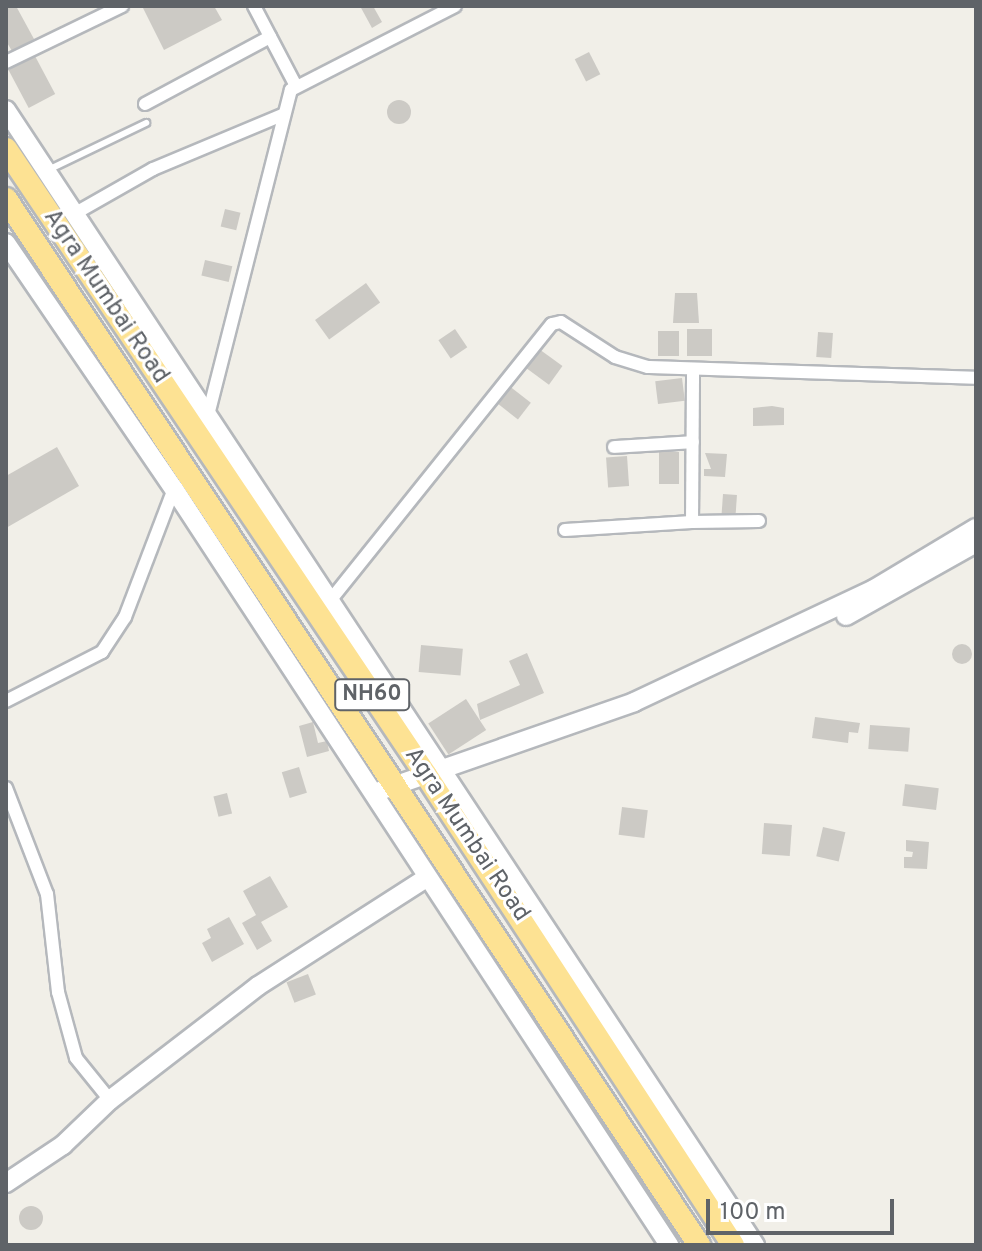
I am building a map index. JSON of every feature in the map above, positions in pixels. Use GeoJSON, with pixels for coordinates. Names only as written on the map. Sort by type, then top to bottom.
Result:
{"type":"FeatureCollection","features":[{"type":"Feature","properties":{"kind":"highway","name":"Agra Mumbai Road"},"geometry":{"type":"LineString","coordinates":[[6,149],[437,777],[733,1245]]}},
{"type":"Feature","properties":{"kind":"highway","name":"Agra Mumbai Road"},"geometry":{"type":"LineString","coordinates":[[6,199],[336,694],[386,796],[699,1245]]}},
{"type":"Feature","properties":{"kind":"street"},"geometry":{"type":"LineString","coordinates":[[6,62],[122,6]]}},
{"type":"Feature","properties":{"kind":"street"},"geometry":{"type":"LineString","coordinates":[[254,6],[296,86]]}},
{"type":"Feature","properties":{"kind":"street"},"geometry":{"type":"LineString","coordinates":[[207,420],[282,115],[296,86],[455,6]]}},
{"type":"Feature","properties":{"kind":"street"},"geometry":{"type":"LineString","coordinates":[[145,104],[270,37]]}},
{"type":"Feature","properties":{"kind":"street"},"geometry":{"type":"LineString","coordinates":[[6,110],[329,602],[437,777],[755,1245]]}},
{"type":"Feature","properties":{"kind":"street"},"geometry":{"type":"LineString","coordinates":[[74,214],[153,169],[282,115]]}},
{"type":"Feature","properties":{"kind":"street"},"geometry":{"type":"LineString","coordinates":[[6,243],[386,796],[426,878],[669,1245]]}},
{"type":"Feature","properties":{"kind":"street"},"geometry":{"type":"LineString","coordinates":[[329,602],[552,324],[561,322],[631,364],[693,369],[976,378]]}},
{"type":"Feature","properties":{"kind":"street"},"geometry":{"type":"LineString","coordinates":[[692,522],[693,369]]}},
{"type":"Feature","properties":{"kind":"street"},"geometry":{"type":"LineString","coordinates":[[614,447],[693,442]]}},
{"type":"Feature","properties":{"kind":"street"},"geometry":{"type":"LineString","coordinates":[[6,701],[102,652],[125,617],[174,489]]}},
{"type":"Feature","properties":{"kind":"street"},"geometry":{"type":"LineString","coordinates":[[565,530],[759,521]]}},
{"type":"Feature","properties":{"kind":"street"},"geometry":{"type":"LineString","coordinates":[[386,796],[634,702],[874,589],[976,528]]}},
{"type":"Feature","properties":{"kind":"street"},"geometry":{"type":"LineString","coordinates":[[437,777],[635,713],[876,602],[976,543]]}},
{"type":"Feature","properties":{"kind":"street"},"geometry":{"type":"LineString","coordinates":[[6,788],[47,894],[58,992],[76,1058],[110,1100]]}},
{"type":"Feature","properties":{"kind":"street"},"geometry":{"type":"LineString","coordinates":[[6,1183],[63,1145],[110,1100],[258,986],[426,878]]}},
{"type":"Feature","properties":{"kind":"lane"},"geometry":{"type":"LineString","coordinates":[[46,171],[146,123]]}},
{"type":"Feature","properties":{"kind":"building"},"geometry":{"type":"Polygon","coordinates":[[[6,6],[16,6],[34,39],[12,51],[6,41],[6,6]]]}},
{"type":"Feature","properties":{"kind":"building"},"geometry":{"type":"Polygon","coordinates":[[[142,6],[214,6],[222,20],[164,50],[142,6]]]}},
{"type":"Feature","properties":{"kind":"building"},"geometry":{"type":"Polygon","coordinates":[[[360,6],[373,6],[382,22],[372,28],[360,6]]]}},
{"type":"Feature","properties":{"kind":"building"},"geometry":{"type":"Polygon","coordinates":[[[589,52],[600,74],[586,82],[575,59],[589,52]]]}},
{"type":"Feature","properties":{"kind":"building"},"geometry":{"type":"Polygon","coordinates":[[[35,56],[55,94],[29,108],[9,70],[35,56]]]}},
{"type":"Feature","properties":{"kind":"building"},"geometry":{"type":"Polygon","coordinates":[[[399,100],[408,103],[411,112],[408,121],[399,124],[390,121],[387,112],[390,103],[399,100]]]}},
{"type":"Feature","properties":{"kind":"building"},"geometry":{"type":"Polygon","coordinates":[[[225,209],[241,213],[236,230],[221,226],[225,209]]]}},
{"type":"Feature","properties":{"kind":"building"},"geometry":{"type":"Polygon","coordinates":[[[205,260],[232,266],[229,282],[201,276],[205,260]]]}},
{"type":"Feature","properties":{"kind":"building"},"geometry":{"type":"Polygon","coordinates":[[[366,283],[380,302],[329,339],[315,320],[366,283]]]}},
{"type":"Feature","properties":{"kind":"building"},"geometry":{"type":"Polygon","coordinates":[[[675,293],[697,293],[699,323],[673,323],[675,293]]]}},
{"type":"Feature","properties":{"kind":"building"},"geometry":{"type":"Polygon","coordinates":[[[455,329],[467,347],[451,358],[438,340],[455,329]]]}},
{"type":"Feature","properties":{"kind":"building"},"geometry":{"type":"Polygon","coordinates":[[[687,329],[712,329],[712,356],[687,356],[687,329]]]}},
{"type":"Feature","properties":{"kind":"building"},"geometry":{"type":"Polygon","coordinates":[[[658,331],[679,331],[679,356],[658,356],[658,331]]]}},
{"type":"Feature","properties":{"kind":"building"},"geometry":{"type":"Polygon","coordinates":[[[818,332],[833,333],[831,358],[816,357],[818,332]]]}},
{"type":"Feature","properties":{"kind":"building"},"geometry":{"type":"Polygon","coordinates":[[[539,349],[562,366],[549,385],[525,368],[539,349]]]}},
{"type":"Feature","properties":{"kind":"building"},"geometry":{"type":"Polygon","coordinates":[[[682,378],[685,401],[658,404],[655,381],[682,378]]]}},
{"type":"Feature","properties":{"kind":"building"},"geometry":{"type":"Polygon","coordinates":[[[508,385],[531,403],[518,419],[495,402],[508,385]]]}},
{"type":"Feature","properties":{"kind":"building"},"geometry":{"type":"Polygon","coordinates":[[[753,408],[784,408],[784,425],[753,426],[753,408]]]}},
{"type":"Feature","properties":{"kind":"building"},"geometry":{"type":"Polygon","coordinates":[[[57,447],[79,486],[6,528],[6,476],[57,447]]]}},
{"type":"Feature","properties":{"kind":"building"},"geometry":{"type":"Polygon","coordinates":[[[659,452],[679,452],[679,484],[659,484],[659,452]]]}},
{"type":"Feature","properties":{"kind":"building"},"geometry":{"type":"Polygon","coordinates":[[[705,453],[727,454],[725,477],[704,476],[704,469],[711,469],[705,453]]]}},
{"type":"Feature","properties":{"kind":"building"},"geometry":{"type":"Polygon","coordinates":[[[627,456],[629,486],[608,487],[606,457],[627,456]]]}},
{"type":"Feature","properties":{"kind":"building"},"geometry":{"type":"Polygon","coordinates":[[[723,494],[737,495],[736,515],[722,514],[723,494]]]}},
{"type":"Feature","properties":{"kind":"building"},"geometry":{"type":"Polygon","coordinates":[[[962,644],[969,647],[972,654],[969,661],[962,664],[955,661],[952,654],[955,647],[962,644]]]}},
{"type":"Feature","properties":{"kind":"building"},"geometry":{"type":"Polygon","coordinates":[[[421,645],[463,649],[460,676],[419,672],[421,645]]]}},
{"type":"Feature","properties":{"kind":"building"},"geometry":{"type":"Polygon","coordinates":[[[527,653],[544,693],[480,720],[477,704],[520,685],[509,661],[527,653]]]}},
{"type":"Feature","properties":{"kind":"building"},"geometry":{"type":"Polygon","coordinates":[[[466,699],[486,730],[448,755],[428,724],[466,699]]]}},
{"type":"Feature","properties":{"kind":"building"},"geometry":{"type":"Polygon","coordinates":[[[815,717],[860,723],[858,733],[849,732],[848,743],[812,738],[815,717]]]}},
{"type":"Feature","properties":{"kind":"building"},"geometry":{"type":"Polygon","coordinates":[[[313,722],[318,743],[327,741],[329,751],[307,757],[299,726],[313,722]]]}},
{"type":"Feature","properties":{"kind":"building"},"geometry":{"type":"Polygon","coordinates":[[[870,725],[910,728],[908,752],[868,749],[870,725]]]}},
{"type":"Feature","properties":{"kind":"building"},"geometry":{"type":"Polygon","coordinates":[[[299,767],[307,793],[290,798],[282,772],[299,767]]]}},
{"type":"Feature","properties":{"kind":"building"},"geometry":{"type":"Polygon","coordinates":[[[905,784],[939,788],[936,810],[902,806],[905,784]]]}},
{"type":"Feature","properties":{"kind":"building"},"geometry":{"type":"Polygon","coordinates":[[[227,793],[232,813],[218,817],[213,796],[227,793]]]}},
{"type":"Feature","properties":{"kind":"building"},"geometry":{"type":"Polygon","coordinates":[[[622,807],[648,810],[644,838],[619,835],[622,807]]]}},
{"type":"Feature","properties":{"kind":"building"},"geometry":{"type":"Polygon","coordinates":[[[764,823],[792,825],[790,856],[762,854],[764,823]]]}},
{"type":"Feature","properties":{"kind":"building"},"geometry":{"type":"Polygon","coordinates":[[[823,827],[845,832],[839,861],[816,856],[823,827]]]}},
{"type":"Feature","properties":{"kind":"building"},"geometry":{"type":"Polygon","coordinates":[[[906,840],[929,842],[927,869],[904,868],[904,857],[912,857],[913,852],[906,851],[906,840]]]}},
{"type":"Feature","properties":{"kind":"building"},"geometry":{"type":"Polygon","coordinates":[[[270,876],[288,907],[261,922],[272,941],[257,950],[242,923],[256,915],[243,891],[270,876]]]}},
{"type":"Feature","properties":{"kind":"building"},"geometry":{"type":"Polygon","coordinates":[[[229,917],[244,944],[212,962],[202,943],[211,938],[207,929],[229,917]]]}},
{"type":"Feature","properties":{"kind":"building"},"geometry":{"type":"Polygon","coordinates":[[[308,974],[316,995],[294,1003],[287,982],[308,974]]]}},
{"type":"Feature","properties":{"kind":"building"},"geometry":{"type":"Polygon","coordinates":[[[31,1206],[39,1210],[43,1218],[39,1226],[31,1230],[23,1226],[19,1218],[23,1210],[31,1206]]]}}]}
